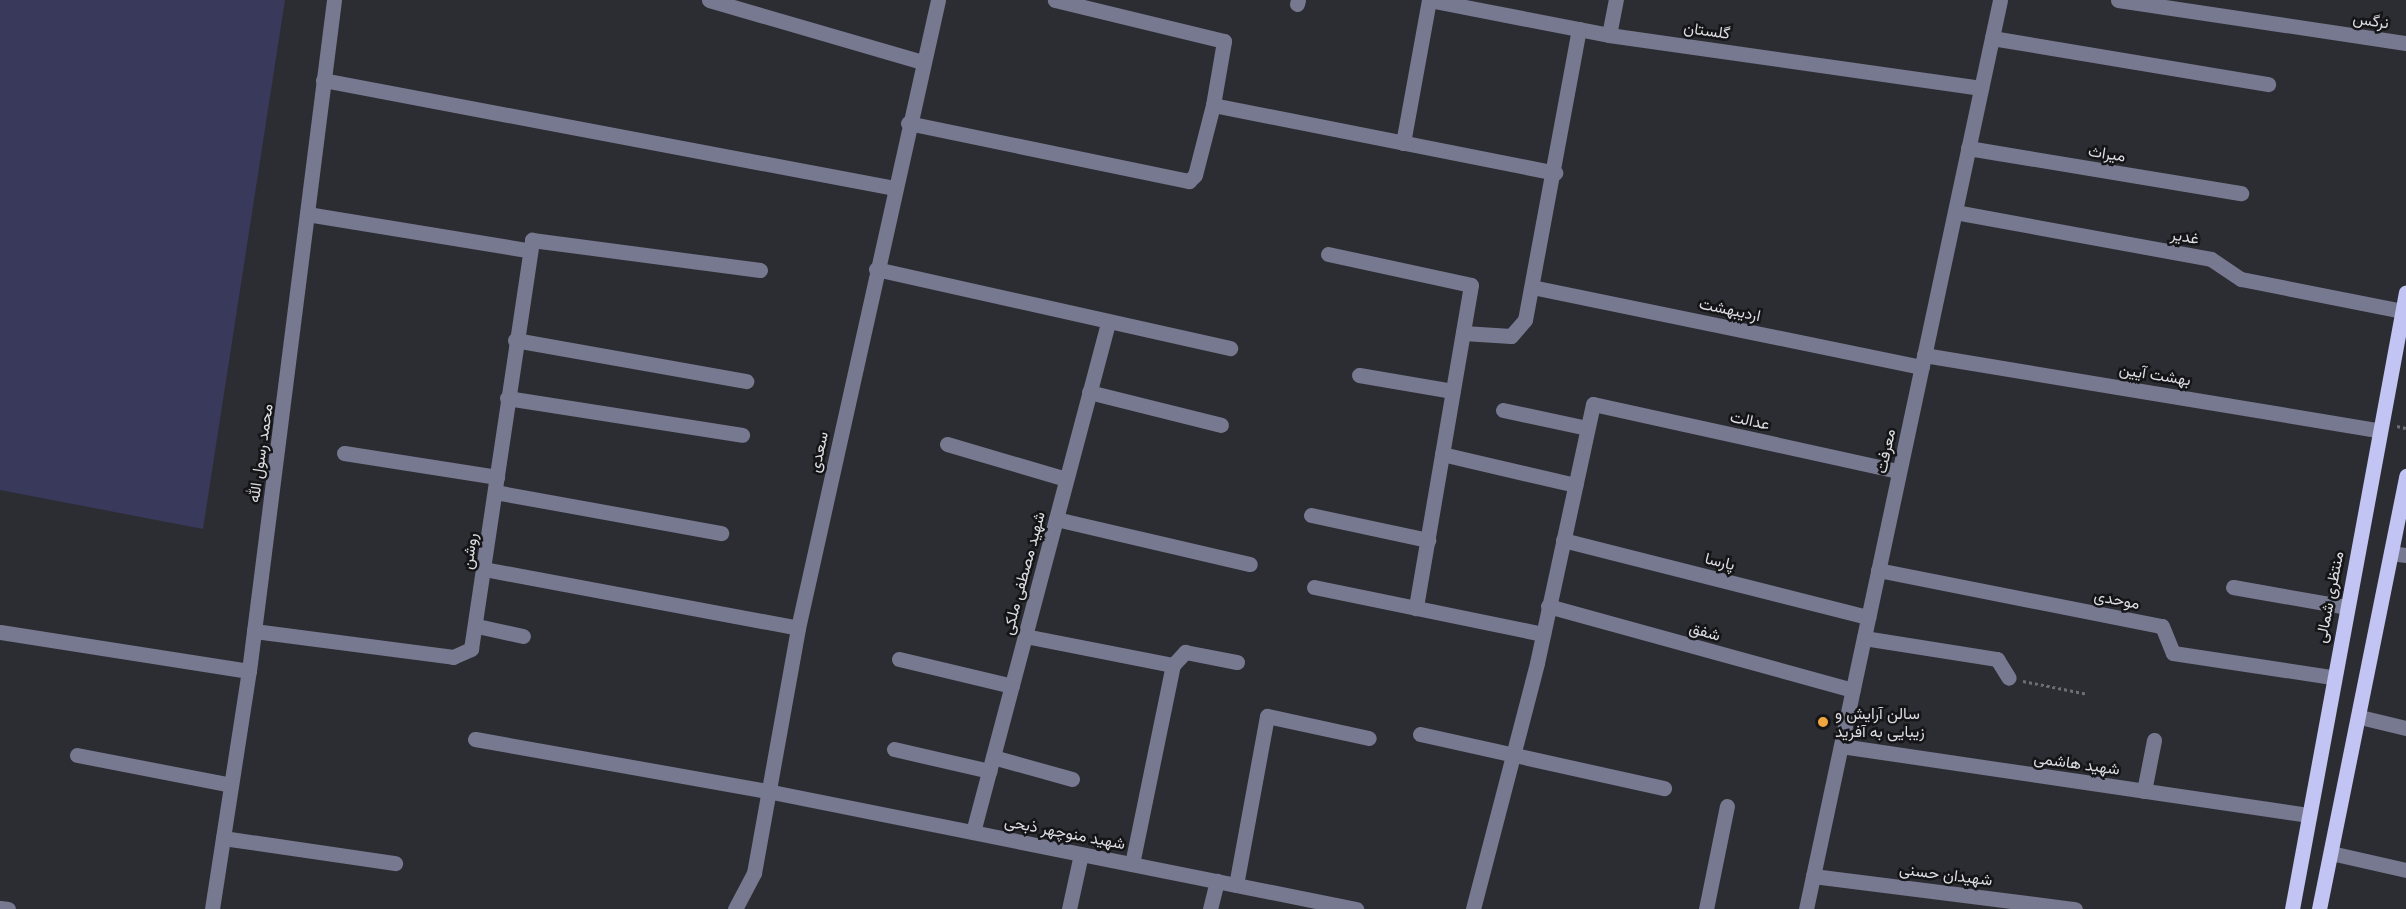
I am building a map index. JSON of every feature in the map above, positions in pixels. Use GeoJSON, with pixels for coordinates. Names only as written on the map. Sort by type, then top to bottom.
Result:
{"type":"FeatureCollection","features":[{"type":"Feature","properties":{"kind":"main road","name":"منتظری شمالی"},"geometry":{"type":"LineString","coordinates":[[2292,909],[2332,677],[2406,292]]}},
{"type":"Feature","properties":{"kind":"main road"},"geometry":{"type":"LineString","coordinates":[[2319,909],[2360,717],[2399,554],[2406,476]]}},
{"type":"Feature","properties":{"kind":"street","name":"محمد رسول الله"},"geometry":{"type":"LineString","coordinates":[[212,909],[249,671],[334,0]]}},
{"type":"Feature","properties":{"kind":"street"},"geometry":{"type":"LineString","coordinates":[[709,0],[923,62]]}},
{"type":"Feature","properties":{"kind":"street","name":"سعدی"},"geometry":{"type":"LineString","coordinates":[[735,909],[754,873],[798,628],[908,123],[938,0]]}},
{"type":"Feature","properties":{"kind":"street"},"geometry":{"type":"LineString","coordinates":[[908,123],[1189,181],[1213,105],[1224,41],[1055,0]]}},
{"type":"Feature","properties":{"kind":"street"},"geometry":{"type":"LineString","coordinates":[[1403,143],[1429,0]]}},
{"type":"Feature","properties":{"kind":"street","name":"گلستان"},"geometry":{"type":"LineString","coordinates":[[1429,0],[1609,34],[1981,88]]}},
{"type":"Feature","properties":{"kind":"street"},"geometry":{"type":"LineString","coordinates":[[1609,34],[1616,0]]}},
{"type":"Feature","properties":{"kind":"street","name":"معرفت"},"geometry":{"type":"LineString","coordinates":[[1806,909],[2000,0]]}},
{"type":"Feature","properties":{"kind":"street","name":"نرگس"},"geometry":{"type":"LineString","coordinates":[[2118,0],[2406,43]]}},
{"type":"Feature","properties":{"kind":"street"},"geometry":{"type":"LineString","coordinates":[[1463,333],[1511,336],[1525,320],[1555,173],[1579,29]]}},
{"type":"Feature","properties":{"kind":"street"},"geometry":{"type":"LineString","coordinates":[[1992,38],[2268,84]]}},
{"type":"Feature","properties":{"kind":"street"},"geometry":{"type":"LineString","coordinates":[[323,80],[894,188]]}},
{"type":"Feature","properties":{"kind":"street"},"geometry":{"type":"LineString","coordinates":[[1213,105],[1555,173]]}},
{"type":"Feature","properties":{"kind":"street","name":"میراث"},"geometry":{"type":"LineString","coordinates":[[1968,148],[2241,193]]}},
{"type":"Feature","properties":{"kind":"street","name":"غدیر"},"geometry":{"type":"LineString","coordinates":[[1955,212],[2211,259],[2241,279],[2402,311]]}},
{"type":"Feature","properties":{"kind":"street"},"geometry":{"type":"LineString","coordinates":[[307,214],[529,245],[760,270]]}},
{"type":"Feature","properties":{"kind":"street","name":"روشن"},"geometry":{"type":"LineString","coordinates":[[254,631],[463,656],[477,627],[529,245]]}},
{"type":"Feature","properties":{"kind":"street"},"geometry":{"type":"LineString","coordinates":[[1328,254],[1471,285],[1416,608]]}},
{"type":"Feature","properties":{"kind":"street"},"geometry":{"type":"LineString","coordinates":[[876,269],[1108,323],[1230,348]]}},
{"type":"Feature","properties":{"kind":"street","name":"اردیبهشت"},"geometry":{"type":"LineString","coordinates":[[1532,287],[1923,361]]}},
{"type":"Feature","properties":{"kind":"street","name":"شهید مصطفی ملکی"},"geometry":{"type":"LineString","coordinates":[[973,832],[1108,323]]}},
{"type":"Feature","properties":{"kind":"street"},"geometry":{"type":"LineString","coordinates":[[515,340],[746,381]]}},
{"type":"Feature","properties":{"kind":"street","name":"بهشت آیین"},"geometry":{"type":"LineString","coordinates":[[1923,361],[2379,430]]}},
{"type":"Feature","properties":{"kind":"street"},"geometry":{"type":"LineString","coordinates":[[1359,375],[1453,391]]}},
{"type":"Feature","properties":{"kind":"street"},"geometry":{"type":"LineString","coordinates":[[1089,392],[1221,425]]}},
{"type":"Feature","properties":{"kind":"street"},"geometry":{"type":"LineString","coordinates":[[507,398],[742,435]]}},
{"type":"Feature","properties":{"kind":"street","name":"عدالت"},"geometry":{"type":"LineString","coordinates":[[1587,428],[1593,404],[1899,471]]}},
{"type":"Feature","properties":{"kind":"street"},"geometry":{"type":"LineString","coordinates":[[1473,909],[1543,634],[1587,428],[1503,410]]}},
{"type":"Feature","properties":{"kind":"street"},"geometry":{"type":"LineString","coordinates":[[946,444],[1066,479]]}},
{"type":"Feature","properties":{"kind":"street"},"geometry":{"type":"LineString","coordinates":[[344,453],[721,533]]}},
{"type":"Feature","properties":{"kind":"street"},"geometry":{"type":"LineString","coordinates":[[1442,454],[1575,485]]}},
{"type":"Feature","properties":{"kind":"street"},"geometry":{"type":"LineString","coordinates":[[1311,515],[1428,540]]}},
{"type":"Feature","properties":{"kind":"street"},"geometry":{"type":"LineString","coordinates":[[1056,519],[1250,564]]}},
{"type":"Feature","properties":{"kind":"street","name":"پارسا"},"geometry":{"type":"LineString","coordinates":[[1563,540],[1868,616]]}},
{"type":"Feature","properties":{"kind":"street"},"geometry":{"type":"LineString","coordinates":[[484,569],[798,628]]}},
{"type":"Feature","properties":{"kind":"street","name":"موحدی"},"geometry":{"type":"LineString","coordinates":[[1878,570],[2162,626],[2173,653],[2332,677]]}},
{"type":"Feature","properties":{"kind":"street"},"geometry":{"type":"LineString","coordinates":[[1314,587],[1543,634]]}},
{"type":"Feature","properties":{"kind":"street"},"geometry":{"type":"LineString","coordinates":[[2233,587],[2346,607]]}},
{"type":"Feature","properties":{"kind":"street","name":"شفق"},"geometry":{"type":"LineString","coordinates":[[1548,606],[1853,690]]}},
{"type":"Feature","properties":{"kind":"street"},"geometry":{"type":"LineString","coordinates":[[477,627],[523,636]]}},
{"type":"Feature","properties":{"kind":"street"},"geometry":{"type":"LineString","coordinates":[[0,632],[249,671]]}},
{"type":"Feature","properties":{"kind":"street"},"geometry":{"type":"LineString","coordinates":[[1025,636],[1173,665]]}},
{"type":"Feature","properties":{"kind":"street"},"geometry":{"type":"LineString","coordinates":[[1864,638],[1997,659],[2009,678]]}},
{"type":"Feature","properties":{"kind":"street"},"geometry":{"type":"LineString","coordinates":[[1132,864],[1173,665],[1185,652],[1237,662]]}},
{"type":"Feature","properties":{"kind":"street"},"geometry":{"type":"LineString","coordinates":[[899,659],[1012,686]]}},
{"type":"Feature","properties":{"kind":"street"},"geometry":{"type":"LineString","coordinates":[[1236,885],[1267,716],[1369,738]]}},
{"type":"Feature","properties":{"kind":"street"},"geometry":{"type":"LineString","coordinates":[[2360,717],[2406,728]]}},
{"type":"Feature","properties":{"kind":"street"},"geometry":{"type":"LineString","coordinates":[[1420,734],[1664,788]]}},
{"type":"Feature","properties":{"kind":"street","name":"شهید منوچهر ذبحی"},"geometry":{"type":"LineString","coordinates":[[475,738],[767,791],[1356,909]]}},
{"type":"Feature","properties":{"kind":"street"},"geometry":{"type":"LineString","coordinates":[[2144,791],[2154,740]]}},
{"type":"Feature","properties":{"kind":"street","name":"شهید هاشمی"},"geometry":{"type":"LineString","coordinates":[[1841,746],[2308,815]]}},
{"type":"Feature","properties":{"kind":"street"},"geometry":{"type":"LineString","coordinates":[[894,749],[1072,779]]}},
{"type":"Feature","properties":{"kind":"street"},"geometry":{"type":"LineString","coordinates":[[77,755],[231,785]]}},
{"type":"Feature","properties":{"kind":"street"},"geometry":{"type":"LineString","coordinates":[[1706,909],[1727,806]]}},
{"type":"Feature","properties":{"kind":"street"},"geometry":{"type":"LineString","coordinates":[[223,838],[395,863]]}},
{"type":"Feature","properties":{"kind":"street"},"geometry":{"type":"LineString","coordinates":[[2331,853],[2406,870]]}},
{"type":"Feature","properties":{"kind":"street"},"geometry":{"type":"LineString","coordinates":[[1069,909],[1081,854]]}},
{"type":"Feature","properties":{"kind":"street","name":"شهیدان حسنی"},"geometry":{"type":"LineString","coordinates":[[1813,876],[2075,909]]}},
{"type":"Feature","properties":{"kind":"street"},"geometry":{"type":"LineString","coordinates":[[1210,909],[1217,881]]}},
{"type":"Feature","properties":{"kind":"street"},"geometry":{"type":"LineString","coordinates":[[0,908],[8,909]]}},
{"type":"Feature","properties":{"kind":"path"},"geometry":{"type":"LineString","coordinates":[[2009,678],[2088,694]]}},
{"type":"Feature","properties":{"kind":"shaded area"},"geometry":{"type":"Polygon","coordinates":[[[0,0],[285,0],[203,529],[0,490],[0,0]]]}},
{"type":"Feature","properties":{"kind":"place","name":"سالن آرایش و زیبایی به آفرید"},"geometry":{"type":"Point","coordinates":[1823,722]}}]}
